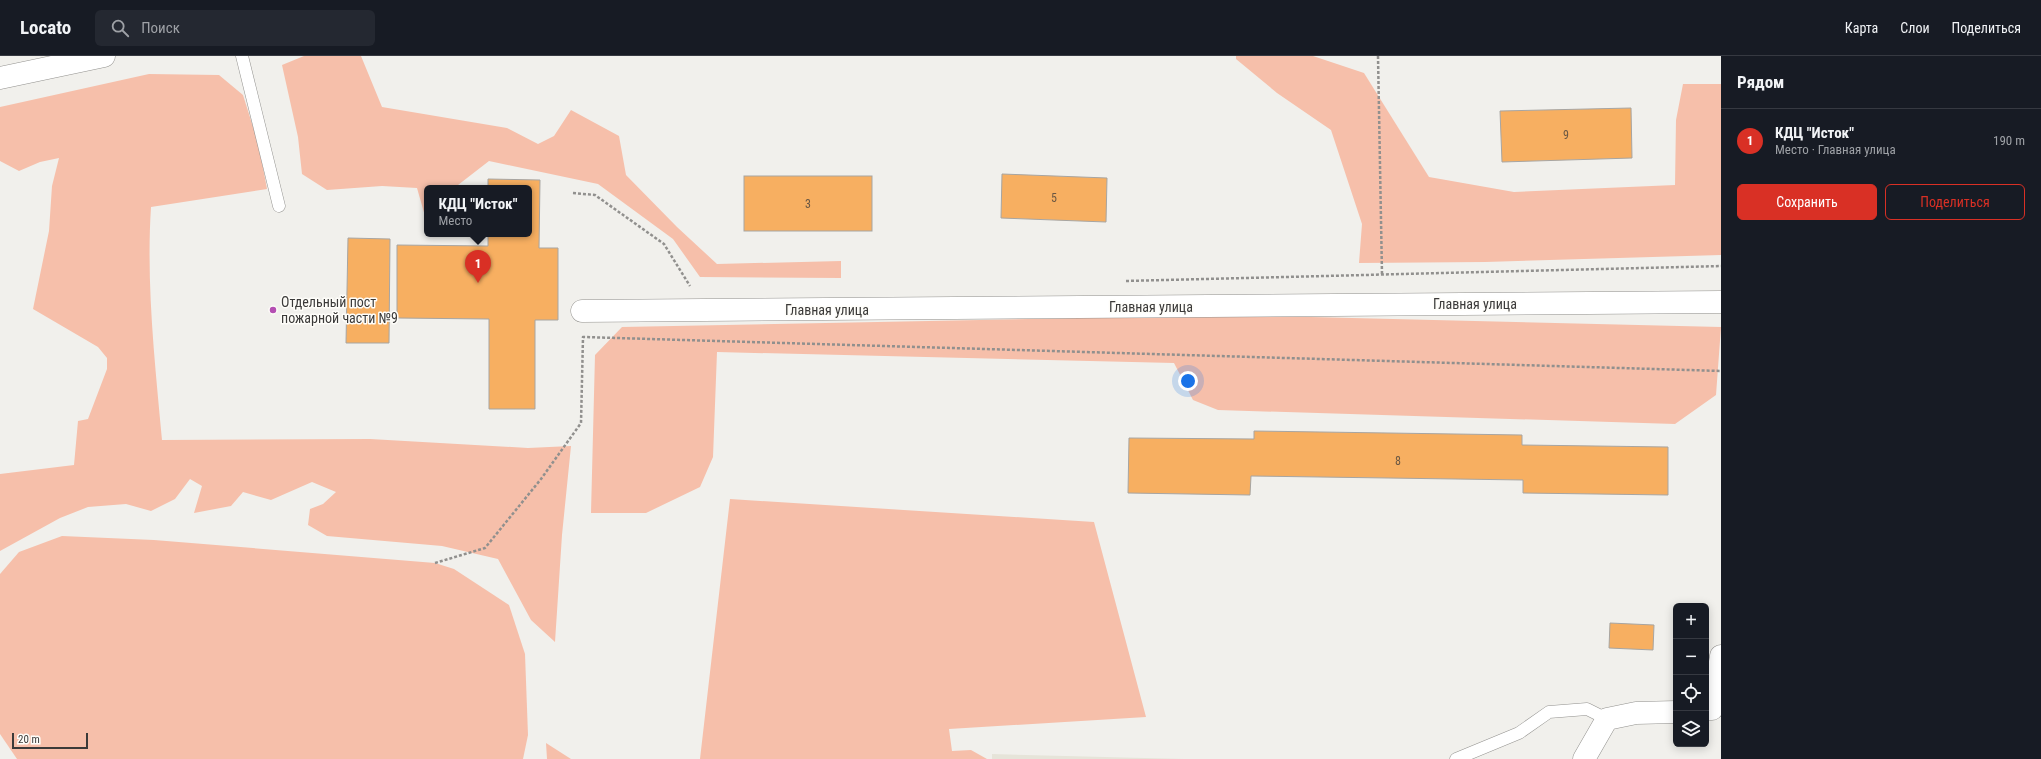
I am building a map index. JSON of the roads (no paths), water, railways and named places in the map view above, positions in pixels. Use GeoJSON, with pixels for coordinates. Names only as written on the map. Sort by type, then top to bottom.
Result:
{"type":"FeatureCollection","features":[{"type":"Feature","properties":{"kind":"street"},"geometry":{"type":"LineString","coordinates":[[0,78],[104,56]]}},
{"type":"Feature","properties":{"kind":"street","name":"Главная улица"},"geometry":{"type":"LineString","coordinates":[[582,311],[1721,302]]}},
{"type":"Feature","properties":{"kind":"street"},"geometry":{"type":"LineString","coordinates":[[1709,708],[1712,708],[1721,656]]}},
{"type":"Feature","properties":{"kind":"street"},"geometry":{"type":"LineString","coordinates":[[1584,759],[1607,719],[1636,713],[1673,712]]}},
{"type":"Feature","properties":{"kind":"lane"},"geometry":{"type":"LineString","coordinates":[[242,56],[279,206]]}},
{"type":"Feature","properties":{"kind":"lane"},"geometry":{"type":"LineString","coordinates":[[1456,759],[1519,733],[1549,712],[1587,709],[1607,719]]}},
{"type":"Feature","properties":{"kind":"place","name":"КДЦ \"Исток\""},"geometry":{"type":"Point","coordinates":[478,283]}},
{"type":"Feature","properties":{"kind":"place","name":"Отдельный пост пожарной части №9"},"geometry":{"type":"Point","coordinates":[273,310]}}]}
